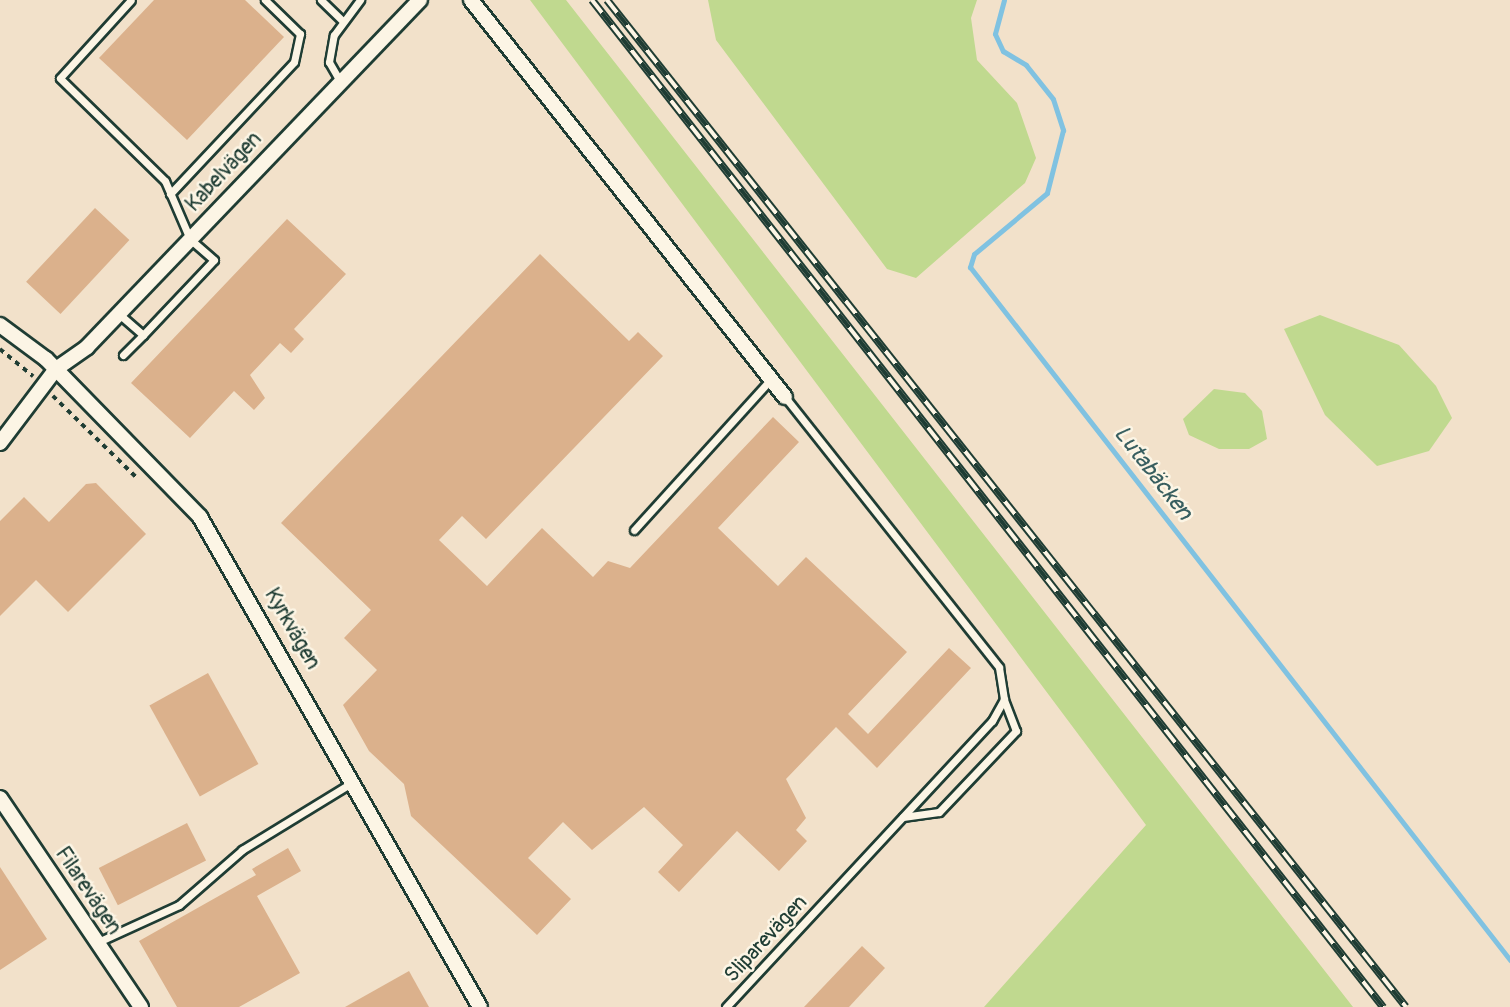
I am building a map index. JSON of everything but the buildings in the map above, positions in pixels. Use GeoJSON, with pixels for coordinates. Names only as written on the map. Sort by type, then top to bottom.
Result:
{"type":"FeatureCollection","features":[{"type":"Feature","properties":{"kind":"street","name":"Kabelvägen"},"geometry":{"type":"LineString","coordinates":[[56,369],[119,314],[420,0]]}},
{"type":"Feature","properties":{"kind":"street"},"geometry":{"type":"LineString","coordinates":[[471,0],[786,397]]}},
{"type":"Feature","properties":{"kind":"street","name":"Kyrkvägen"},"geometry":{"type":"LineString","coordinates":[[0,326],[56,369],[200,517],[354,782],[480,1007]]}},
{"type":"Feature","properties":{"kind":"street"},"geometry":{"type":"LineString","coordinates":[[0,443],[56,369]]}},
{"type":"Feature","properties":{"kind":"street","name":"Filarevägen"},"geometry":{"type":"LineString","coordinates":[[0,798],[141,1007]]}},
{"type":"Feature","properties":{"kind":"lane"},"geometry":{"type":"LineString","coordinates":[[124,355],[214,260],[190,239],[170,194],[60,78],[131,0]]}},
{"type":"Feature","properties":{"kind":"lane"},"geometry":{"type":"LineString","coordinates":[[170,194],[294,62],[300,34],[265,0]]}},
{"type":"Feature","properties":{"kind":"lane"},"geometry":{"type":"LineString","coordinates":[[321,0],[342,20]]}},
{"type":"Feature","properties":{"kind":"lane"},"geometry":{"type":"LineString","coordinates":[[340,81],[329,62],[342,20],[360,0]]}},
{"type":"Feature","properties":{"kind":"lane"},"geometry":{"type":"LineString","coordinates":[[119,314],[143,335]]}},
{"type":"Feature","properties":{"kind":"lane"},"geometry":{"type":"LineString","coordinates":[[634,530],[772,379]]}},
{"type":"Feature","properties":{"kind":"lane"},"geometry":{"type":"LineString","coordinates":[[786,397],[999,667],[1004,699],[1016,731],[939,812],[903,817]]}},
{"type":"Feature","properties":{"kind":"lane","name":"Sliparevägen"},"geometry":{"type":"LineString","coordinates":[[726,1007],[992,721],[1004,699]]}},
{"type":"Feature","properties":{"kind":"lane"},"geometry":{"type":"LineString","coordinates":[[98,943],[179,905],[242,850],[354,782]]}},
{"type":"Feature","properties":{"kind":"path"},"geometry":{"type":"LineString","coordinates":[[0,349],[45,387],[148,489]]}},
{"type":"Feature","properties":{"kind":"green space"},"geometry":{"type":"Polygon","coordinates":[[[530,0],[566,0],[1353,1007],[984,1007],[1146,825],[530,0]]]}},
{"type":"Feature","properties":{"kind":"green space"},"geometry":{"type":"Polygon","coordinates":[[[708,0],[977,0],[971,18],[977,60],[1017,103],[1036,158],[1025,183],[916,278],[887,269],[716,40],[708,0]]]}},
{"type":"Feature","properties":{"kind":"green space"},"geometry":{"type":"Polygon","coordinates":[[[1320,315],[1399,345],[1436,386],[1452,418],[1429,451],[1377,466],[1325,415],[1284,329],[1320,315]]]}},
{"type":"Feature","properties":{"kind":"green space"},"geometry":{"type":"Polygon","coordinates":[[[1214,389],[1245,393],[1262,411],[1267,439],[1249,449],[1219,449],[1189,435],[1183,419],[1214,389]]]}},
{"type":"Feature","properties":{"kind":"waterway","name":"Lutabäcken"},"geometry":{"type":"LineString","coordinates":[[1004,0],[995,34],[1003,51],[1026,65],[1053,99],[1063,130],[1047,193],[974,254],[970,267],[1510,960]]}},
{"type":"Feature","properties":{"kind":"railway"},"geometry":{"type":"LineString","coordinates":[[592,0],[1383,1007]]}},
{"type":"Feature","properties":{"kind":"railway"},"geometry":{"type":"LineString","coordinates":[[607,0],[1406,1007]]}}]}
